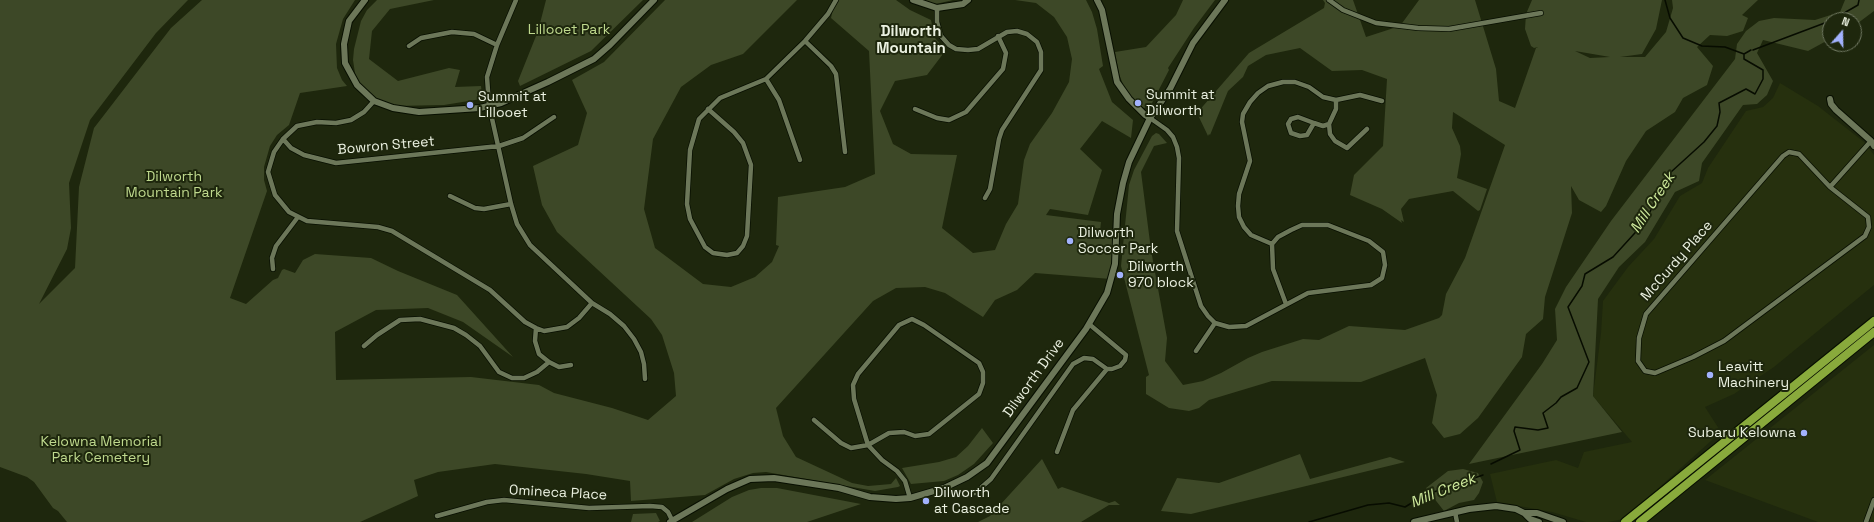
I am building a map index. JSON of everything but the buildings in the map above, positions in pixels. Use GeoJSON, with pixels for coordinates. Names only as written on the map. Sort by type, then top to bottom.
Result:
{"type":"FeatureCollection","features":[{"type":"Feature","properties":{"kind":"highway"},"geometry":{"type":"LineString","coordinates":[[1625,522],[1874,321]]}},
{"type":"Feature","properties":{"kind":"highway"},"geometry":{"type":"LineString","coordinates":[[1642,521],[1874,332]]}},
{"type":"Feature","properties":{"kind":"street"},"geometry":{"type":"LineString","coordinates":[[365,0],[349,21],[344,44],[345,63],[357,85],[374,101],[393,108],[419,112],[444,111],[489,105],[514,96],[594,59],[610,46],[654,0]]}},
{"type":"Feature","properties":{"kind":"street"},"geometry":{"type":"LineString","coordinates":[[516,0],[497,45],[487,77],[489,105],[511,204],[517,224],[530,246],[592,303],[610,314],[624,326],[634,339],[641,352],[644,364],[645,379]]}},
{"type":"Feature","properties":{"kind":"street"},"geometry":{"type":"LineString","coordinates":[[708,110],[734,132],[743,143],[751,164],[747,236],[743,246],[737,253],[727,255],[712,253],[705,247],[690,219],[687,204],[690,150],[699,118],[720,98],[766,79],[805,41],[828,14],[836,0]]}},
{"type":"Feature","properties":{"kind":"street"},"geometry":{"type":"LineString","coordinates":[[913,0],[937,8],[963,4],[968,0]]}},
{"type":"Feature","properties":{"kind":"street"},"geometry":{"type":"LineString","coordinates":[[1097,0],[1102,10],[1117,82],[1128,99],[1144,115],[1167,130],[1173,137],[1177,147],[1179,158],[1177,231],[1201,306],[1208,316],[1215,322],[1228,327],[1246,326],[1308,293],[1371,285],[1382,278],[1385,265],[1383,252],[1369,241],[1328,225],[1302,225],[1278,238],[1272,244],[1273,269],[1286,304]]}},
{"type":"Feature","properties":{"kind":"street","name":"Dilworth Drive"},"geometry":{"type":"LineString","coordinates":[[671,521],[727,489],[750,479],[774,478],[839,488],[870,497],[896,499],[910,498],[944,488],[967,477],[987,464],[1089,324],[1107,293],[1114,264],[1118,214],[1123,184],[1129,162],[1150,118],[1170,89],[1193,43],[1225,0]]}},
{"type":"Feature","properties":{"kind":"street"},"geometry":{"type":"LineString","coordinates":[[1329,0],[1343,10],[1376,23],[1418,28],[1449,29],[1541,13]]}},
{"type":"Feature","properties":{"kind":"street"},"geometry":{"type":"LineString","coordinates":[[937,8],[937,22],[941,36],[949,45],[956,49],[978,49],[998,36],[1012,31],[1027,34],[1037,42],[1041,52],[1041,70],[1002,130],[990,189],[985,198]]}},
{"type":"Feature","properties":{"kind":"street"},"geometry":{"type":"LineString","coordinates":[[410,46],[421,38],[452,32],[474,34],[497,45]]}},
{"type":"Feature","properties":{"kind":"street"},"geometry":{"type":"LineString","coordinates":[[915,109],[937,118],[949,120],[966,112],[1003,69],[1006,53],[998,36]]}},
{"type":"Feature","properties":{"kind":"street"},"geometry":{"type":"LineString","coordinates":[[805,41],[831,66],[836,74],[845,152]]}},
{"type":"Feature","properties":{"kind":"street"},"geometry":{"type":"LineString","coordinates":[[766,79],[779,100],[800,160]]}},
{"type":"Feature","properties":{"kind":"street"},"geometry":{"type":"LineString","coordinates":[[1272,244],[1251,235],[1244,227],[1239,217],[1238,206],[1240,194],[1250,161],[1242,122],[1243,114],[1250,102],[1258,93],[1268,86],[1283,82],[1295,82],[1309,87],[1323,97],[1336,100],[1360,95],[1382,101]]}},
{"type":"Feature","properties":{"kind":"street"},"geometry":{"type":"LineString","coordinates":[[1830,99],[1836,110],[1873,143],[1830,187]]}},
{"type":"Feature","properties":{"kind":"street"},"geometry":{"type":"LineString","coordinates":[[1336,100],[1336,109],[1330,124],[1330,134],[1335,141],[1347,148],[1367,129]]}},
{"type":"Feature","properties":{"kind":"street"},"geometry":{"type":"LineString","coordinates":[[374,101],[364,112],[351,120],[336,123],[317,122],[297,126],[283,139],[274,152],[268,172],[275,195],[290,212],[307,221],[378,227],[392,231],[490,290],[525,322],[544,331],[567,327],[579,318],[592,303]]}},
{"type":"Feature","properties":{"kind":"street","name":"Bowron Street"},"geometry":{"type":"LineString","coordinates":[[283,139],[292,148],[304,155],[336,163],[498,146],[523,138],[554,117]]}},
{"type":"Feature","properties":{"kind":"street"},"geometry":{"type":"LineString","coordinates":[[1314,123],[1307,135],[1300,136],[1291,133],[1288,124],[1291,118],[1298,117],[1323,126],[1330,124]]}},
{"type":"Feature","properties":{"kind":"street","name":"McCurdy Place"},"geometry":{"type":"LineString","coordinates":[[1789,152],[1799,154],[1830,187],[1868,217],[1869,227],[1865,236],[1724,341],[1693,357],[1655,373],[1645,371],[1638,361],[1639,338],[1646,314],[1783,156],[1789,152]]}},
{"type":"Feature","properties":{"kind":"street"},"geometry":{"type":"LineString","coordinates":[[450,196],[475,208],[484,209],[511,204]]}},
{"type":"Feature","properties":{"kind":"street"},"geometry":{"type":"LineString","coordinates":[[273,269],[272,258],[276,246],[298,217]]}},
{"type":"Feature","properties":{"kind":"street"},"geometry":{"type":"LineString","coordinates":[[364,346],[377,334],[400,320],[420,319],[454,328],[466,335],[480,346],[499,372],[512,378],[524,378],[537,372],[549,362]]}},
{"type":"Feature","properties":{"kind":"street"},"geometry":{"type":"LineString","coordinates":[[814,420],[841,443],[851,448],[868,445],[889,433],[904,432],[915,436],[929,434],[978,394],[983,382],[983,372],[979,363],[924,325],[912,319],[899,325],[858,374],[853,385],[854,399],[868,445],[882,460],[897,471],[905,481],[910,498]]}},
{"type":"Feature","properties":{"kind":"street"},"geometry":{"type":"LineString","coordinates":[[1196,351],[1215,322]]}},
{"type":"Feature","properties":{"kind":"street"},"geometry":{"type":"LineString","coordinates":[[975,493],[991,479],[1073,364],[1084,358],[1093,359],[1107,369],[1112,369],[1120,366],[1125,360],[1126,355],[1089,324]]}},
{"type":"Feature","properties":{"kind":"street"},"geometry":{"type":"LineString","coordinates":[[536,328],[535,341],[539,354],[549,362],[559,367],[571,365]]}},
{"type":"Feature","properties":{"kind":"street"},"geometry":{"type":"LineString","coordinates":[[1057,452],[1072,410],[1107,369]]}},
{"type":"Feature","properties":{"kind":"street","name":"Omineca Place"},"geometry":{"type":"LineString","coordinates":[[437,516],[487,502],[504,500],[589,508],[650,506],[662,508],[668,512],[671,521]]}},
{"type":"Feature","properties":{"kind":"street"},"geometry":{"type":"LineString","coordinates":[[1866,522],[1874,500]]}},
{"type":"Feature","properties":{"kind":"street"},"geometry":{"type":"LineString","coordinates":[[1414,522],[1456,512],[1496,506],[1536,513],[1563,522]]}},
{"type":"Feature","properties":{"kind":"street"},"geometry":{"type":"LineString","coordinates":[[1456,512],[1457,522]]}},
{"type":"Feature","properties":{"kind":"street"},"geometry":{"type":"LineString","coordinates":[[1524,512],[1530,519],[1539,522]]}},
{"type":"Feature","properties":{"kind":"shaded area"},"geometry":{"type":"Polygon","coordinates":[[[1780,83],[1818,106],[1864,142],[1874,155],[1874,285],[1774,367],[1734,394],[1705,407],[1721,432],[1624,519],[1608,522],[1586,522],[1552,512],[1497,502],[1490,474],[1556,460],[1578,468],[1584,452],[1632,442],[1593,396],[1601,333],[1603,301],[1628,267],[1654,239],[1680,196],[1702,183],[1708,168],[1746,111],[1763,107],[1773,98],[1780,83]]]}},
{"type":"Feature","properties":{"kind":"shaded area"},"geometry":{"type":"Polygon","coordinates":[[[1874,345],[1874,522],[1818,522],[1705,480],[1874,345]]]}},
{"type":"Feature","properties":{"kind":"green space","name":"Dilworth Mountain Park"},"geometry":{"type":"Polygon","coordinates":[[[0,0],[188,0],[156,33],[90,120],[69,183],[71,228],[67,249],[39,304],[75,268],[79,187],[94,128],[171,28],[202,0],[355,0],[343,19],[336,44],[337,68],[342,80],[347,86],[300,93],[289,125],[277,135],[270,146],[264,167],[264,180],[267,191],[230,298],[246,304],[273,280],[278,278],[282,270],[284,269],[295,273],[303,260],[315,254],[371,258],[398,271],[457,295],[513,357],[463,322],[428,308],[376,310],[335,332],[336,380],[471,377],[539,385],[554,393],[612,408],[648,420],[676,396],[674,373],[662,335],[651,319],[557,232],[542,205],[533,166],[578,145],[587,113],[572,80],[604,62],[665,0],[797,0],[743,54],[711,65],[681,87],[653,139],[644,209],[655,248],[703,284],[731,287],[755,277],[772,262],[779,246],[776,245],[778,197],[845,187],[875,174],[869,51],[831,18],[835,0],[896,0],[910,10],[931,20],[935,38],[946,50],[927,75],[895,81],[880,111],[893,144],[911,154],[957,155],[942,228],[973,253],[995,250],[1006,224],[1018,204],[1024,160],[1030,144],[1052,113],[1069,82],[1072,59],[1067,37],[1054,17],[1036,3],[1015,0],[1086,0],[1092,12],[1097,29],[1103,66],[1099,69],[1112,102],[1133,120],[1131,138],[1102,121],[1080,149],[1102,170],[1088,215],[1050,209],[1046,215],[1101,222],[1100,231],[1116,234],[1111,279],[1035,273],[1017,290],[995,300],[983,317],[945,293],[925,287],[896,288],[873,301],[776,408],[783,436],[796,457],[852,483],[868,486],[891,484],[896,478],[900,486],[898,487],[875,491],[766,472],[753,473],[734,479],[705,495],[631,501],[630,481],[586,474],[495,464],[438,472],[414,480],[418,496],[360,522],[67,522],[58,511],[53,508],[34,482],[27,477],[0,467],[0,0]]]}},
{"type":"Feature","properties":{"kind":"green space"},"geometry":{"type":"Polygon","coordinates":[[[377,0],[434,0],[390,9],[372,31],[369,59],[398,81],[449,68],[460,70],[455,87],[481,86],[481,99],[444,105],[395,106],[373,103],[366,99],[356,80],[353,60],[354,49],[361,21],[367,10],[377,0]]]}},
{"type":"Feature","properties":{"kind":"green space","name":"Lillooet Park"},"geometry":{"type":"Polygon","coordinates":[[[546,0],[643,0],[591,51],[520,86],[518,81],[538,31],[546,0]]]}},
{"type":"Feature","properties":{"kind":"green space"},"geometry":{"type":"Polygon","coordinates":[[[919,0],[953,0],[936,4],[919,0]]]}},
{"type":"Feature","properties":{"kind":"green space"},"geometry":{"type":"Polygon","coordinates":[[[1183,0],[1215,0],[1194,28],[1168,68],[1169,70],[1151,105],[1144,108],[1137,104],[1126,92],[1119,74],[1115,52],[1146,47],[1176,15],[1183,0]]]}},
{"type":"Feature","properties":{"kind":"green space"},"geometry":{"type":"Polygon","coordinates":[[[1323,0],[1353,0],[1366,37],[1400,26],[1419,0],[1475,0],[1496,69],[1499,101],[1515,108],[1536,48],[1538,47],[1534,48],[1531,46],[1525,29],[1526,14],[1532,0],[1662,0],[1656,29],[1642,54],[1620,57],[1645,57],[1666,32],[1673,8],[1672,0],[1758,0],[1742,15],[1748,18],[1743,31],[1727,36],[1710,35],[1697,47],[1713,66],[1707,85],[1683,98],[1675,112],[1646,131],[1626,161],[1606,206],[1601,212],[1579,200],[1571,186],[1572,213],[1545,297],[1543,319],[1526,334],[1522,357],[1478,418],[1460,434],[1444,438],[1432,423],[1437,395],[1425,358],[1361,382],[1272,381],[1209,400],[1199,408],[1189,411],[1169,408],[1146,394],[1146,377],[1149,375],[1121,266],[1129,185],[1134,170],[1152,136],[1156,133],[1159,134],[1167,143],[1154,146],[1141,172],[1151,250],[1167,338],[1165,361],[1183,385],[1203,381],[1262,352],[1303,339],[1319,340],[1349,326],[1405,330],[1439,318],[1442,315],[1446,294],[1465,258],[1505,145],[1453,112],[1452,128],[1460,146],[1461,154],[1457,178],[1487,189],[1480,210],[1478,211],[1453,191],[1409,199],[1401,209],[1404,222],[1401,220],[1402,223],[1382,209],[1350,195],[1354,175],[1383,146],[1387,79],[1362,70],[1332,71],[1300,48],[1266,55],[1248,66],[1243,77],[1228,91],[1210,135],[1209,134],[1208,136],[1197,113],[1249,53],[1324,8],[1325,3],[1323,0]],[[1575,51],[1590,58],[1610,57],[1575,51]]]}},
{"type":"Feature","properties":{"kind":"green space"},"geometry":{"type":"Polygon","coordinates":[[[1845,0],[1874,0],[1874,11],[1862,20],[1862,12],[1840,12],[1845,0]]]}},
{"type":"Feature","properties":{"kind":"green space"},"geometry":{"type":"Polygon","coordinates":[[[1774,18],[1815,20],[1822,18],[1822,43],[1808,51],[1763,40],[1757,53],[1773,81],[1767,95],[1757,104],[1743,105],[1702,163],[1699,181],[1675,192],[1645,242],[1619,267],[1598,299],[1593,396],[1622,432],[1469,464],[1542,364],[1557,340],[1555,309],[1566,287],[1611,221],[1735,59],[1737,44],[1746,31],[1759,21],[1774,18]]]}},
{"type":"Feature","properties":{"kind":"green space"},"geometry":{"type":"Polygon","coordinates":[[[982,428],[993,443],[974,464],[958,475],[944,481],[911,484],[902,468],[939,462],[956,457],[968,446],[982,428]]]}},
{"type":"Feature","properties":{"kind":"green space"},"geometry":{"type":"Polygon","coordinates":[[[1300,454],[1310,479],[1390,457],[1405,462],[1191,514],[1161,511],[1177,478],[1219,483],[1300,454]]]}},
{"type":"Feature","properties":{"kind":"green space"},"geometry":{"type":"Polygon","coordinates":[[[1042,459],[1058,489],[1062,487],[1109,503],[1115,501],[1120,505],[1109,505],[1081,522],[978,522],[990,516],[1042,459]]]}},
{"type":"Feature","properties":{"kind":"green space"},"geometry":{"type":"Polygon","coordinates":[[[1463,469],[1478,473],[1483,482],[1479,493],[1474,500],[1459,503],[1444,511],[1426,488],[1448,471],[1463,469]]]}},
{"type":"Feature","properties":{"kind":"green space"},"geometry":{"type":"Polygon","coordinates":[[[777,488],[861,504],[807,522],[692,522],[732,497],[749,490],[777,488]]]}},
{"type":"Feature","properties":{"kind":"green space"},"geometry":{"type":"Polygon","coordinates":[[[656,513],[660,521],[658,522],[631,522],[633,514],[656,513]]]}},
{"type":"Feature","properties":{"kind":"waterway"},"geometry":{"type":"LineString","coordinates":[[1665,0],[1670,18],[1683,38],[1702,46],[1725,47],[1744,54]]}},
{"type":"Feature","properties":{"kind":"waterway","name":"Mill Creek"},"geometry":{"type":"LineString","coordinates":[[1846,12],[1858,5],[1859,0]]}},
{"type":"Feature","properties":{"kind":"waterway","name":"Mill Creek"},"geometry":{"type":"LineString","coordinates":[[1753,50],[1822,24]]}},
{"type":"Feature","properties":{"kind":"waterway","name":"Mill Creek"},"geometry":{"type":"LineString","coordinates":[[1491,464],[1520,450],[1514,431],[1515,427],[1538,430],[1548,428],[1543,413],[1561,397],[1577,388],[1589,362],[1568,307],[1582,286],[1585,274],[1613,257],[1644,223],[1671,172],[1704,142],[1717,126],[1720,112],[1719,103],[1746,89],[1755,94],[1763,79],[1763,70],[1744,59],[1744,54],[1751,50]]}},
{"type":"Feature","properties":{"kind":"waterway","name":"Mill Creek"},"geometry":{"type":"LineString","coordinates":[[1309,522],[1368,505],[1389,503],[1405,507],[1425,495],[1483,475]]}},
{"type":"Feature","properties":{"kind":"place","name":"Summit at Dilworth"},"geometry":{"type":"Point","coordinates":[1138,103]}},
{"type":"Feature","properties":{"kind":"place","name":"Summit at Lillooet"},"geometry":{"type":"Point","coordinates":[470,105]}},
{"type":"Feature","properties":{"kind":"place","name":"Dilworth Soccer Park"},"geometry":{"type":"Point","coordinates":[1070,241]}},
{"type":"Feature","properties":{"kind":"place","name":"Dilworth 970 block"},"geometry":{"type":"Point","coordinates":[1120,275]}},
{"type":"Feature","properties":{"kind":"place","name":"Leavitt Machinery"},"geometry":{"type":"Point","coordinates":[1710,375]}},
{"type":"Feature","properties":{"kind":"place","name":"Subaru Kelowna"},"geometry":{"type":"Point","coordinates":[1804,433]}},
{"type":"Feature","properties":{"kind":"place","name":"Dilworth at Cascade"},"geometry":{"type":"Point","coordinates":[926,501]}},
{"type":"Feature","properties":{"kind":"district","name":"Dilworth Mountain"},"geometry":{"type":"Point","coordinates":[911,40]}},
{"type":"Feature","properties":{"kind":"park label","name":"Kelowna Memorial Park Cemetery"},"geometry":{"type":"Point","coordinates":[101,450]}}]}
